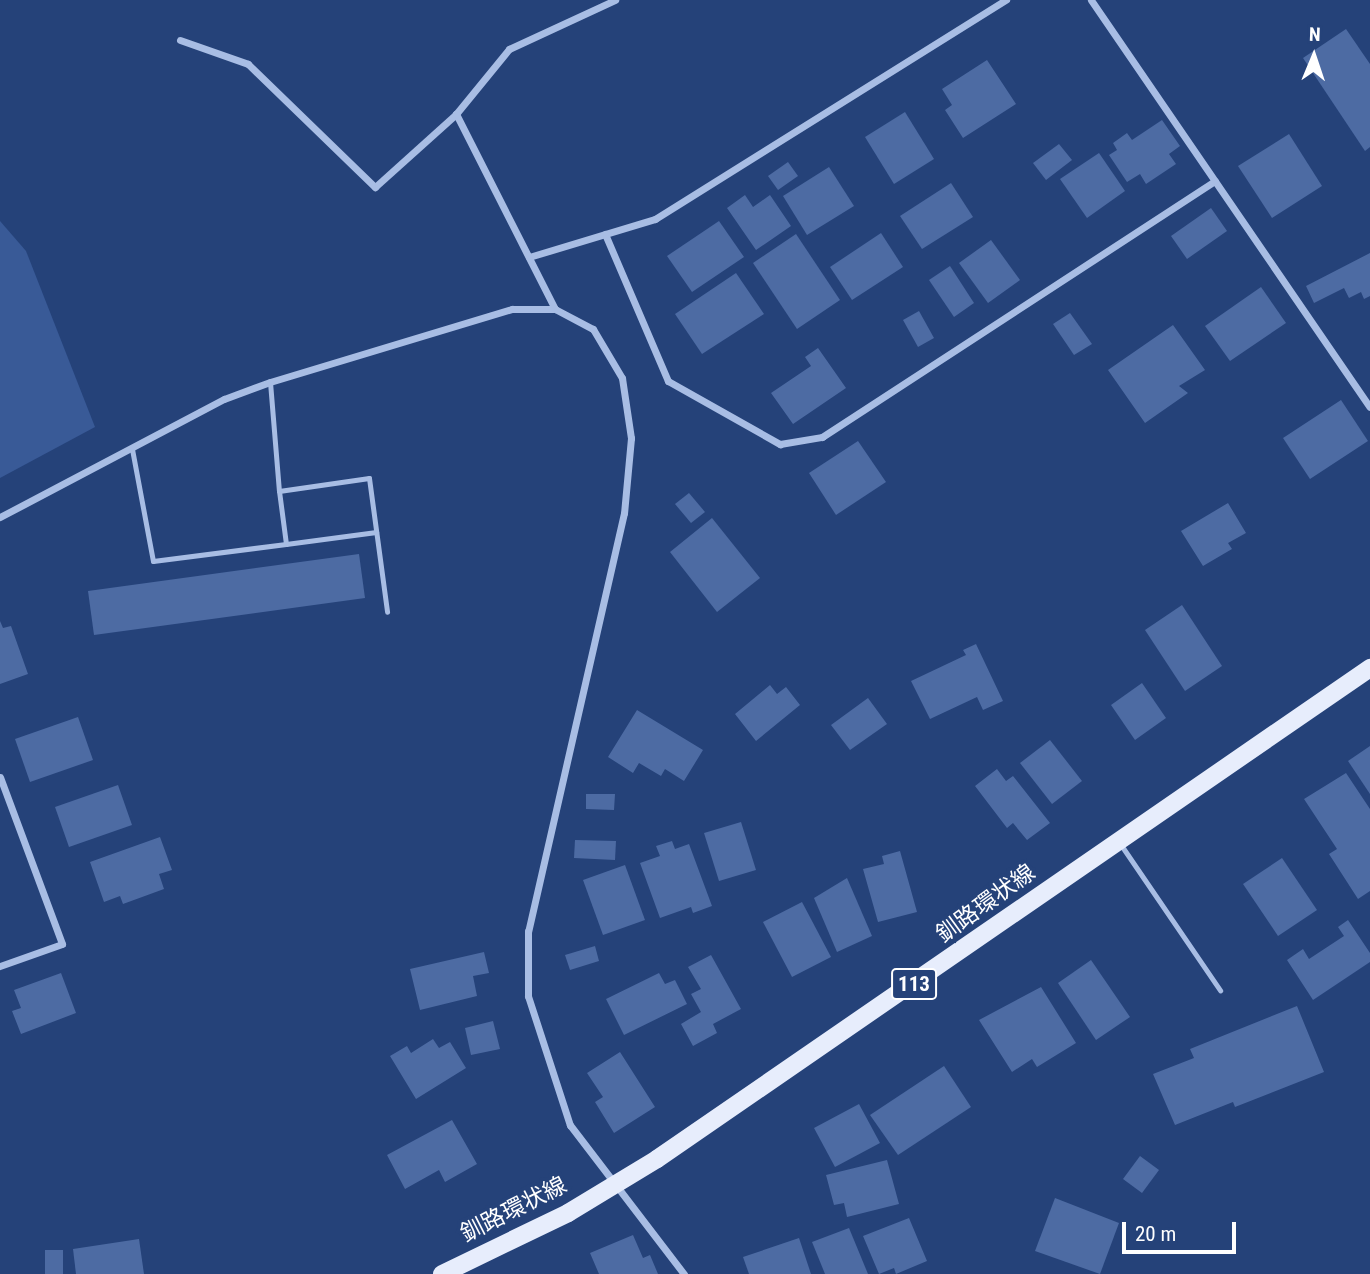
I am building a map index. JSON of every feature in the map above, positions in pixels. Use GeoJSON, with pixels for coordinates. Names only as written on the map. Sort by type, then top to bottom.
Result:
{"type":"FeatureCollection","features":[{"type":"Feature","properties":{"kind":"main road","name":"釧路環状線"},"geometry":{"type":"LineString","coordinates":[[442,1274],[568,1213],[614,1182],[657,1158],[917,982],[1117,840],[1370,667]]}},
{"type":"Feature","properties":{"kind":"street"},"geometry":{"type":"LineString","coordinates":[[180,40],[248,64],[375,187],[456,114],[509,49],[615,0]]}},
{"type":"Feature","properties":{"kind":"street"},"geometry":{"type":"LineString","coordinates":[[529,257],[655,219],[1006,0]]}},
{"type":"Feature","properties":{"kind":"street"},"geometry":{"type":"LineString","coordinates":[[1091,0],[1370,407]]}},
{"type":"Feature","properties":{"kind":"street"},"geometry":{"type":"LineString","coordinates":[[456,114],[555,309]]}},
{"type":"Feature","properties":{"kind":"street"},"geometry":{"type":"LineString","coordinates":[[605,234],[668,381],[780,444],[822,438],[1215,181]]}},
{"type":"Feature","properties":{"kind":"street"},"geometry":{"type":"LineString","coordinates":[[0,517],[224,399],[270,382],[512,309],[555,309],[593,329],[622,378],[631,438],[624,513],[528,931],[528,996],[570,1125],[684,1274]]}},
{"type":"Feature","properties":{"kind":"street"},"geometry":{"type":"LineString","coordinates":[[0,777],[62,944],[0,966]]}},
{"type":"Feature","properties":{"kind":"lane"},"geometry":{"type":"LineString","coordinates":[[270,382],[286,544]]}},
{"type":"Feature","properties":{"kind":"lane"},"geometry":{"type":"LineString","coordinates":[[132,449],[153,561],[376,532]]}},
{"type":"Feature","properties":{"kind":"lane"},"geometry":{"type":"LineString","coordinates":[[279,491],[369,478],[387,612]]}},
{"type":"Feature","properties":{"kind":"lane"},"geometry":{"type":"LineString","coordinates":[[1117,840],[1220,990]]}},
{"type":"Feature","properties":{"kind":"shaded area"},"geometry":{"type":"Polygon","coordinates":[[[0,221],[26,251],[95,427],[0,478],[0,221]]]}},
{"type":"Feature","properties":{"kind":"building"},"geometry":{"type":"Polygon","coordinates":[[[1346,29],[1370,64],[1370,147],[1365,151],[1303,58],[1346,29]]]}},
{"type":"Feature","properties":{"kind":"building"},"geometry":{"type":"Polygon","coordinates":[[[987,60],[1016,104],[963,138],[945,110],[952,105],[942,89],[987,60]]]}},
{"type":"Feature","properties":{"kind":"building"},"geometry":{"type":"Polygon","coordinates":[[[905,112],[934,159],[894,184],[865,137],[905,112]]]}},
{"type":"Feature","properties":{"kind":"building"},"geometry":{"type":"Polygon","coordinates":[[[1162,120],[1180,146],[1169,154],[1176,164],[1146,184],[1140,174],[1127,182],[1109,155],[1117,150],[1113,143],[1127,133],[1132,140],[1162,120]]]}},
{"type":"Feature","properties":{"kind":"building"},"geometry":{"type":"Polygon","coordinates":[[[1289,134],[1322,186],[1272,218],[1238,166],[1289,134]]]}},
{"type":"Feature","properties":{"kind":"building"},"geometry":{"type":"Polygon","coordinates":[[[1059,144],[1072,160],[1046,180],[1033,163],[1059,144]]]}},
{"type":"Feature","properties":{"kind":"building"},"geometry":{"type":"Polygon","coordinates":[[[1099,153],[1125,191],[1087,218],[1060,179],[1099,153]]]}},
{"type":"Feature","properties":{"kind":"building"},"geometry":{"type":"Polygon","coordinates":[[[788,162],[798,176],[778,190],[768,176],[788,162]]]}},
{"type":"Feature","properties":{"kind":"building"},"geometry":{"type":"Polygon","coordinates":[[[829,167],[854,206],[807,235],[783,196],[829,167]]]}},
{"type":"Feature","properties":{"kind":"building"},"geometry":{"type":"Polygon","coordinates":[[[951,183],[973,217],[922,249],[900,216],[951,183]]]}},
{"type":"Feature","properties":{"kind":"building"},"geometry":{"type":"Polygon","coordinates":[[[745,195],[753,207],[770,195],[791,226],[756,250],[727,208],[745,195]]]}},
{"type":"Feature","properties":{"kind":"building"},"geometry":{"type":"Polygon","coordinates":[[[1211,208],[1227,231],[1187,259],[1171,236],[1211,208]]]}},
{"type":"Feature","properties":{"kind":"building"},"geometry":{"type":"Polygon","coordinates":[[[719,221],[744,257],[692,292],[667,256],[719,221]]]}},
{"type":"Feature","properties":{"kind":"building"},"geometry":{"type":"Polygon","coordinates":[[[881,233],[903,267],[852,300],[830,267],[881,233]]]}},
{"type":"Feature","properties":{"kind":"building"},"geometry":{"type":"Polygon","coordinates":[[[796,234],[840,300],[797,329],[753,263],[796,234]]]}},
{"type":"Feature","properties":{"kind":"building"},"geometry":{"type":"Polygon","coordinates":[[[991,240],[1020,280],[988,303],[959,263],[991,240]]]}},
{"type":"Feature","properties":{"kind":"building"},"geometry":{"type":"Polygon","coordinates":[[[1370,253],[1370,296],[1364,299],[1361,292],[1349,298],[1344,288],[1314,303],[1306,286],[1370,253]]]}},
{"type":"Feature","properties":{"kind":"building"},"geometry":{"type":"Polygon","coordinates":[[[950,266],[974,303],[954,317],[929,280],[950,266]]]}},
{"type":"Feature","properties":{"kind":"building"},"geometry":{"type":"Polygon","coordinates":[[[736,273],[764,314],[702,354],[675,314],[736,273]]]}},
{"type":"Feature","properties":{"kind":"building"},"geometry":{"type":"Polygon","coordinates":[[[1261,287],[1286,323],[1230,361],[1205,326],[1261,287]]]}},
{"type":"Feature","properties":{"kind":"building"},"geometry":{"type":"Polygon","coordinates":[[[919,311],[934,338],[918,347],[903,320],[919,311]]]}},
{"type":"Feature","properties":{"kind":"building"},"geometry":{"type":"Polygon","coordinates":[[[1070,313],[1092,344],[1074,355],[1053,324],[1070,313]]]}},
{"type":"Feature","properties":{"kind":"building"},"geometry":{"type":"Polygon","coordinates":[[[1173,325],[1205,370],[1179,386],[1188,393],[1145,423],[1108,370],[1173,325]]]}},
{"type":"Feature","properties":{"kind":"building"},"geometry":{"type":"Polygon","coordinates":[[[818,348],[846,388],[793,424],[771,393],[811,366],[805,357],[818,348]]]}},
{"type":"Feature","properties":{"kind":"building"},"geometry":{"type":"Polygon","coordinates":[[[1341,400],[1368,441],[1310,479],[1283,438],[1341,400]]]}},
{"type":"Feature","properties":{"kind":"building"},"geometry":{"type":"Polygon","coordinates":[[[858,441],[886,482],[836,515],[809,473],[858,441]]]}},
{"type":"Feature","properties":{"kind":"building"},"geometry":{"type":"Polygon","coordinates":[[[689,493],[705,512],[691,523],[675,504],[689,493]]]}},
{"type":"Feature","properties":{"kind":"building"},"geometry":{"type":"Polygon","coordinates":[[[1228,503],[1246,533],[1228,543],[1232,549],[1203,566],[1181,531],[1228,503]]]}},
{"type":"Feature","properties":{"kind":"building"},"geometry":{"type":"Polygon","coordinates":[[[712,518],[760,578],[717,612],[670,552],[712,518]]]}},
{"type":"Feature","properties":{"kind":"building"},"geometry":{"type":"Polygon","coordinates":[[[359,554],[365,598],[94,635],[88,591],[359,554]]]}},
{"type":"Feature","properties":{"kind":"building"},"geometry":{"type":"Polygon","coordinates":[[[1182,605],[1222,666],[1185,691],[1145,630],[1182,605]]]}},
{"type":"Feature","properties":{"kind":"building"},"geometry":{"type":"Polygon","coordinates":[[[0,621],[3,628],[11,626],[28,674],[0,684],[0,621]]]}},
{"type":"Feature","properties":{"kind":"building"},"geometry":{"type":"Polygon","coordinates":[[[976,644],[1003,701],[983,710],[977,697],[930,719],[911,681],[966,655],[963,650],[976,644]]]}},
{"type":"Feature","properties":{"kind":"building"},"geometry":{"type":"Polygon","coordinates":[[[1142,683],[1166,718],[1135,740],[1111,705],[1142,683]]]}},
{"type":"Feature","properties":{"kind":"building"},"geometry":{"type":"Polygon","coordinates":[[[770,685],[777,694],[786,687],[800,705],[756,741],[735,714],[770,685]]]}},
{"type":"Feature","properties":{"kind":"building"},"geometry":{"type":"Polygon","coordinates":[[[868,698],[887,724],[850,750],[831,725],[868,698]]]}},
{"type":"Feature","properties":{"kind":"building"},"geometry":{"type":"Polygon","coordinates":[[[637,710],[703,750],[684,781],[665,769],[661,776],[639,763],[633,773],[608,757],[637,710]]]}},
{"type":"Feature","properties":{"kind":"building"},"geometry":{"type":"Polygon","coordinates":[[[78,717],[93,760],[30,782],[15,739],[78,717]]]}},
{"type":"Feature","properties":{"kind":"building"},"geometry":{"type":"Polygon","coordinates":[[[1050,740],[1082,781],[1052,804],[1020,763],[1050,740]]]}},
{"type":"Feature","properties":{"kind":"building"},"geometry":{"type":"Polygon","coordinates":[[[1370,746],[1370,794],[1348,761],[1370,746]]]}},
{"type":"Feature","properties":{"kind":"building"},"geometry":{"type":"Polygon","coordinates":[[[997,769],[1006,781],[1013,776],[1050,823],[1027,840],[1013,823],[1007,828],[975,786],[997,769]]]}},
{"type":"Feature","properties":{"kind":"building"},"geometry":{"type":"Polygon","coordinates":[[[1346,773],[1370,809],[1370,891],[1358,899],[1329,854],[1337,849],[1304,799],[1346,773]]]}},
{"type":"Feature","properties":{"kind":"building"},"geometry":{"type":"Polygon","coordinates":[[[118,785],[132,825],[69,847],[55,807],[118,785]]]}},
{"type":"Feature","properties":{"kind":"building"},"geometry":{"type":"Polygon","coordinates":[[[586,794],[615,794],[614,810],[586,809],[586,794]]]}},
{"type":"Feature","properties":{"kind":"building"},"geometry":{"type":"Polygon","coordinates":[[[741,822],[756,870],[719,881],[704,833],[741,822]]]}},
{"type":"Feature","properties":{"kind":"building"},"geometry":{"type":"Polygon","coordinates":[[[160,837],[172,870],[159,874],[164,889],[123,904],[120,896],[104,902],[90,862],[160,837]]]}},
{"type":"Feature","properties":{"kind":"building"},"geometry":{"type":"Polygon","coordinates":[[[575,840],[616,841],[615,860],[574,858],[575,840]]]}},
{"type":"Feature","properties":{"kind":"building"},"geometry":{"type":"Polygon","coordinates":[[[672,841],[675,849],[689,844],[712,906],[693,913],[691,907],[660,918],[640,863],[660,856],[656,846],[672,841]]]}},
{"type":"Feature","properties":{"kind":"building"},"geometry":{"type":"Polygon","coordinates":[[[900,851],[917,912],[878,922],[863,869],[884,864],[882,856],[900,851]]]}},
{"type":"Feature","properties":{"kind":"building"},"geometry":{"type":"Polygon","coordinates":[[[1282,858],[1317,910],[1278,936],[1243,884],[1282,858]]]}},
{"type":"Feature","properties":{"kind":"building"},"geometry":{"type":"Polygon","coordinates":[[[625,865],[645,920],[603,935],[583,880],[625,865]]]}},
{"type":"Feature","properties":{"kind":"building"},"geometry":{"type":"Polygon","coordinates":[[[847,878],[872,936],[837,952],[814,898],[847,878]]]}},
{"type":"Feature","properties":{"kind":"building"},"geometry":{"type":"Polygon","coordinates":[[[802,902],[831,957],[792,977],[763,922],[802,902]]]}},
{"type":"Feature","properties":{"kind":"building"},"geometry":{"type":"Polygon","coordinates":[[[1348,920],[1370,953],[1370,962],[1313,1000],[1287,960],[1303,949],[1309,959],[1344,936],[1338,927],[1348,920]]]}},
{"type":"Feature","properties":{"kind":"building"},"geometry":{"type":"Polygon","coordinates":[[[595,946],[599,961],[570,970],[565,955],[595,946]]]}},
{"type":"Feature","properties":{"kind":"building"},"geometry":{"type":"Polygon","coordinates":[[[484,952],[489,973],[473,976],[477,996],[420,1010],[410,969],[484,952]]]}},
{"type":"Feature","properties":{"kind":"building"},"geometry":{"type":"Polygon","coordinates":[[[711,955],[741,1009],[713,1024],[717,1033],[693,1046],[681,1024],[701,1012],[691,994],[701,989],[688,967],[711,955]]]}},
{"type":"Feature","properties":{"kind":"building"},"geometry":{"type":"Polygon","coordinates":[[[1091,960],[1130,1017],[1096,1040],[1058,983],[1091,960]]]}},
{"type":"Feature","properties":{"kind":"building"},"geometry":{"type":"Polygon","coordinates":[[[61,973],[76,1013],[21,1034],[12,1011],[21,1008],[14,990],[61,973]]]}},
{"type":"Feature","properties":{"kind":"building"},"geometry":{"type":"Polygon","coordinates":[[[659,973],[665,984],[675,980],[687,1004],[624,1035],[606,999],[659,973]]]}},
{"type":"Feature","properties":{"kind":"building"},"geometry":{"type":"Polygon","coordinates":[[[1041,987],[1076,1043],[1037,1067],[1032,1059],[1012,1072],[979,1020],[1041,987]]]}},
{"type":"Feature","properties":{"kind":"building"},"geometry":{"type":"Polygon","coordinates":[[[1297,1006],[1324,1072],[1235,1107],[1233,1102],[1175,1125],[1153,1074],[1194,1058],[1190,1049],[1297,1006]]]}},
{"type":"Feature","properties":{"kind":"building"},"geometry":{"type":"Polygon","coordinates":[[[493,1021],[500,1049],[471,1055],[465,1028],[493,1021]]]}},
{"type":"Feature","properties":{"kind":"building"},"geometry":{"type":"Polygon","coordinates":[[[433,1039],[439,1048],[450,1042],[466,1068],[416,1099],[390,1056],[407,1046],[411,1053],[433,1039]]]}},
{"type":"Feature","properties":{"kind":"building"},"geometry":{"type":"Polygon","coordinates":[[[620,1052],[655,1107],[614,1133],[595,1102],[603,1097],[587,1073],[620,1052]]]}},
{"type":"Feature","properties":{"kind":"building"},"geometry":{"type":"Polygon","coordinates":[[[944,1066],[971,1107],[898,1155],[870,1115],[944,1066]]]}},
{"type":"Feature","properties":{"kind":"building"},"geometry":{"type":"Polygon","coordinates":[[[859,1104],[880,1143],[835,1167],[814,1128],[859,1104]]]}},
{"type":"Feature","properties":{"kind":"building"},"geometry":{"type":"Polygon","coordinates":[[[452,1120],[477,1164],[445,1182],[439,1170],[405,1189],[387,1155],[452,1120]]]}},
{"type":"Feature","properties":{"kind":"building"},"geometry":{"type":"Polygon","coordinates":[[[1140,1156],[1159,1170],[1142,1193],[1123,1179],[1140,1156]]]}},
{"type":"Feature","properties":{"kind":"building"},"geometry":{"type":"Polygon","coordinates":[[[887,1160],[899,1204],[847,1217],[844,1203],[834,1205],[826,1175],[887,1160]]]}},
{"type":"Feature","properties":{"kind":"building"},"geometry":{"type":"Polygon","coordinates":[[[1055,1198],[1119,1223],[1100,1274],[1035,1251],[1055,1198]]]}},
{"type":"Feature","properties":{"kind":"building"},"geometry":{"type":"Polygon","coordinates":[[[909,1218],[927,1261],[896,1274],[894,1268],[879,1274],[863,1236],[909,1218]]]}},
{"type":"Feature","properties":{"kind":"building"},"geometry":{"type":"Polygon","coordinates":[[[849,1228],[868,1274],[825,1274],[812,1242],[849,1228]]]}},
{"type":"Feature","properties":{"kind":"building"},"geometry":{"type":"Polygon","coordinates":[[[633,1235],[643,1258],[650,1255],[658,1274],[599,1274],[590,1253],[633,1235]]]}},
{"type":"Feature","properties":{"kind":"building"},"geometry":{"type":"Polygon","coordinates":[[[799,1238],[811,1274],[749,1274],[743,1257],[799,1238]]]}},
{"type":"Feature","properties":{"kind":"building"},"geometry":{"type":"Polygon","coordinates":[[[139,1239],[144,1274],[76,1274],[73,1249],[139,1239]]]}},
{"type":"Feature","properties":{"kind":"building"},"geometry":{"type":"Polygon","coordinates":[[[45,1250],[63,1250],[63,1274],[45,1274],[45,1250]]]}}]}
